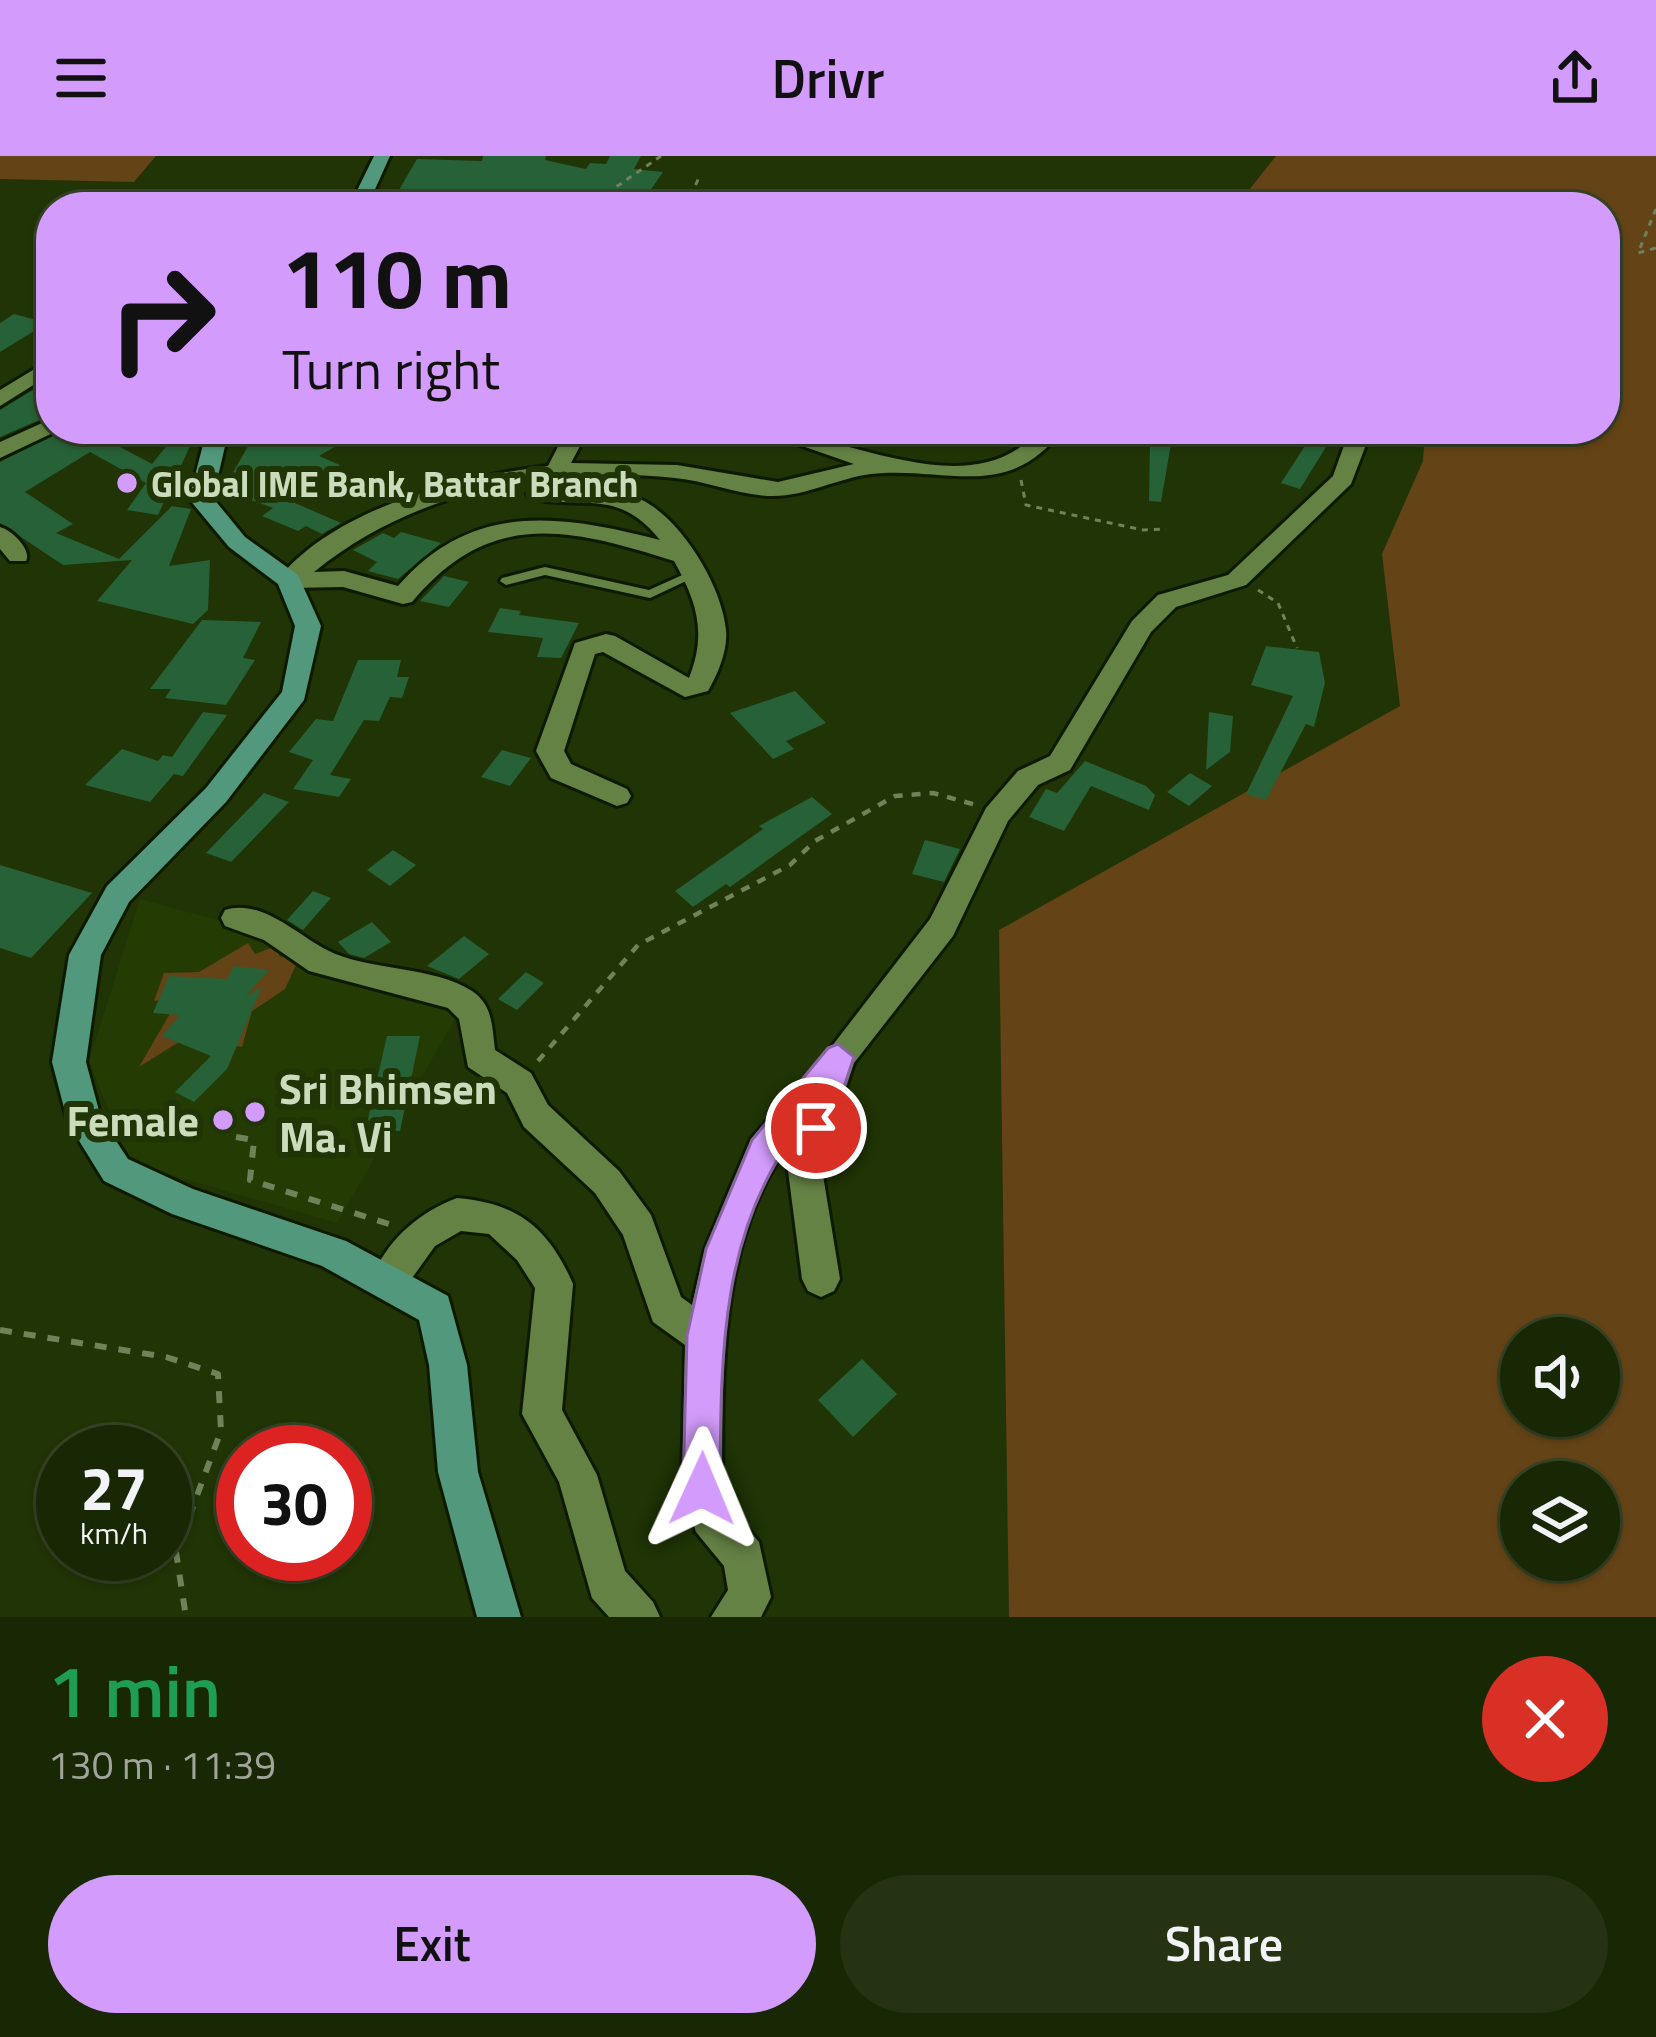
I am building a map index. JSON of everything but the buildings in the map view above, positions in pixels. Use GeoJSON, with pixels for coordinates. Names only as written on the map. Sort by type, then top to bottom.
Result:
{"type":"FeatureCollection","features":[{"type":"Feature","properties":{"kind":"main road"},"geometry":{"type":"LineString","coordinates":[[365,192],[382,156]]}},
{"type":"Feature","properties":{"kind":"main road"},"geometry":{"type":"LineString","coordinates":[[214,444],[201,499],[237,542],[289,580],[308,626],[295,694],[216,795],[118,894],[85,955],[70,1062],[85,1123],[116,1170],[185,1202],[333,1253],[389,1280],[434,1310],[448,1365],[458,1472],[499,1617]]}},
{"type":"Feature","properties":{"kind":"street"},"geometry":{"type":"LineString","coordinates":[[0,400],[36,375]]}},
{"type":"Feature","properties":{"kind":"street"},"geometry":{"type":"LineString","coordinates":[[0,452],[11,436]]}},
{"type":"Feature","properties":{"kind":"street"},"geometry":{"type":"LineString","coordinates":[[555,473],[570,444]]}},
{"type":"Feature","properties":{"kind":"street"},"geometry":{"type":"LineString","coordinates":[[813,444],[886,466],[964,474],[1013,462],[1036,444]]}},
{"type":"Feature","properties":{"kind":"street"},"geometry":{"type":"LineString","coordinates":[[733,1617],[750,1597],[744,1558],[710,1517],[702,1489],[704,1336],[723,1249],[763,1150],[942,927],[996,815],[1028,778],[1060,764],[1141,627],[1167,601],[1237,580],[1343,479],[1356,444]]}},
{"type":"Feature","properties":{"kind":"street"},"geometry":{"type":"LineString","coordinates":[[289,580],[367,521],[490,481],[555,473],[667,471],[767,489],[886,466]]}},
{"type":"Feature","properties":{"kind":"street"},"geometry":{"type":"LineString","coordinates":[[436,496],[570,491],[608,496],[640,508],[663,526],[687,565],[714,630],[699,685],[685,688],[606,642],[584,649],[550,752],[562,771],[617,796]]}},
{"type":"Feature","properties":{"kind":"street"},"geometry":{"type":"LineString","coordinates":[[289,580],[344,579],[403,596],[443,554],[504,530],[610,535],[687,565]]}},
{"type":"Feature","properties":{"kind":"street"},"geometry":{"type":"LineString","coordinates":[[0,534],[18,556]]}},
{"type":"Feature","properties":{"kind":"street"},"geometry":{"type":"LineString","coordinates":[[236,918],[274,931],[320,962],[458,998],[474,1013],[480,1057],[519,1083],[536,1116],[607,1182],[638,1227],[666,1309],[704,1336]]}},
{"type":"Feature","properties":{"kind":"street"},"geometry":{"type":"LineString","coordinates":[[821,1279],[804,1163],[838,1057]]}},
{"type":"Feature","properties":{"kind":"street"},"geometry":{"type":"LineString","coordinates":[[389,1280],[422,1234],[457,1214],[497,1218],[530,1248],[554,1284],[542,1414],[577,1475],[607,1583],[638,1617]]}},
{"type":"Feature","properties":{"kind":"lane"},"geometry":{"type":"LineString","coordinates":[[506,581],[545,571],[650,594],[687,565]]}},
{"type":"Feature","properties":{"kind":"path"},"geometry":{"type":"LineString","coordinates":[[609,192],[661,156]]}},
{"type":"Feature","properties":{"kind":"path"},"geometry":{"type":"LineString","coordinates":[[693,192],[700,176]]}},
{"type":"Feature","properties":{"kind":"path"},"geometry":{"type":"LineString","coordinates":[[1656,209],[1638,253],[1656,248]]}},
{"type":"Feature","properties":{"kind":"path"},"geometry":{"type":"LineString","coordinates":[[1043,444],[1020,481],[1026,505],[1143,530],[1166,529]]}},
{"type":"Feature","properties":{"kind":"path"},"geometry":{"type":"LineString","coordinates":[[1237,580],[1278,603],[1297,648]]}},
{"type":"Feature","properties":{"kind":"path"},"geometry":{"type":"LineString","coordinates":[[519,1083],[638,945],[790,865],[814,841],[895,796],[933,793],[996,815]]}},
{"type":"Feature","properties":{"kind":"path"},"geometry":{"type":"LineString","coordinates":[[236,1137],[254,1140],[250,1180],[401,1227],[389,1280]]}},
{"type":"Feature","properties":{"kind":"path"},"geometry":{"type":"LineString","coordinates":[[0,1330],[166,1357],[218,1374],[220,1431],[176,1552],[186,1617]]}},
{"type":"Feature","properties":{"kind":"shaded area"},"geometry":{"type":"Polygon","coordinates":[[[0,156],[156,156],[134,182],[0,179],[0,156]]]}},
{"type":"Feature","properties":{"kind":"shaded area"},"geometry":{"type":"Polygon","coordinates":[[[1276,156],[1656,156],[1656,1617],[1009,1617],[999,930],[1400,706],[1382,554],[1423,461],[1424,444],[1620,444],[1620,192],[1247,192],[1276,156]]]}},
{"type":"Feature","properties":{"kind":"shaded area","name":"Sri Bhimsen Ma. Vi"},"geometry":{"type":"Polygon","coordinates":[[[140,899],[419,974],[469,995],[337,1223],[130,1163],[89,1061],[140,899]]]}},
{"type":"Feature","properties":{"kind":"shaded area"},"geometry":{"type":"Polygon","coordinates":[[[248,943],[255,954],[276,946],[280,957],[293,954],[297,963],[285,989],[252,1011],[242,1047],[187,1037],[139,1067],[179,998],[154,1001],[164,973],[199,972],[248,943]]]}},
{"type":"Feature","properties":{"kind":"place","name":"Global IME Bank, Battar Branch"},"geometry":{"type":"Point","coordinates":[127,483]}},
{"type":"Feature","properties":{"kind":"place","name":"Sri Bhimsen Ma. Vi"},"geometry":{"type":"Point","coordinates":[255,1112]}},
{"type":"Feature","properties":{"kind":"place","name":"Female"},"geometry":{"type":"Point","coordinates":[223,1120]}},
{"type":"Feature","properties":{"kind":"route"},"geometry":{"type":"LineString","coordinates":[[702,1489],[704,1336],[723,1249],[763,1150],[838,1057],[816,1128]]}}]}
